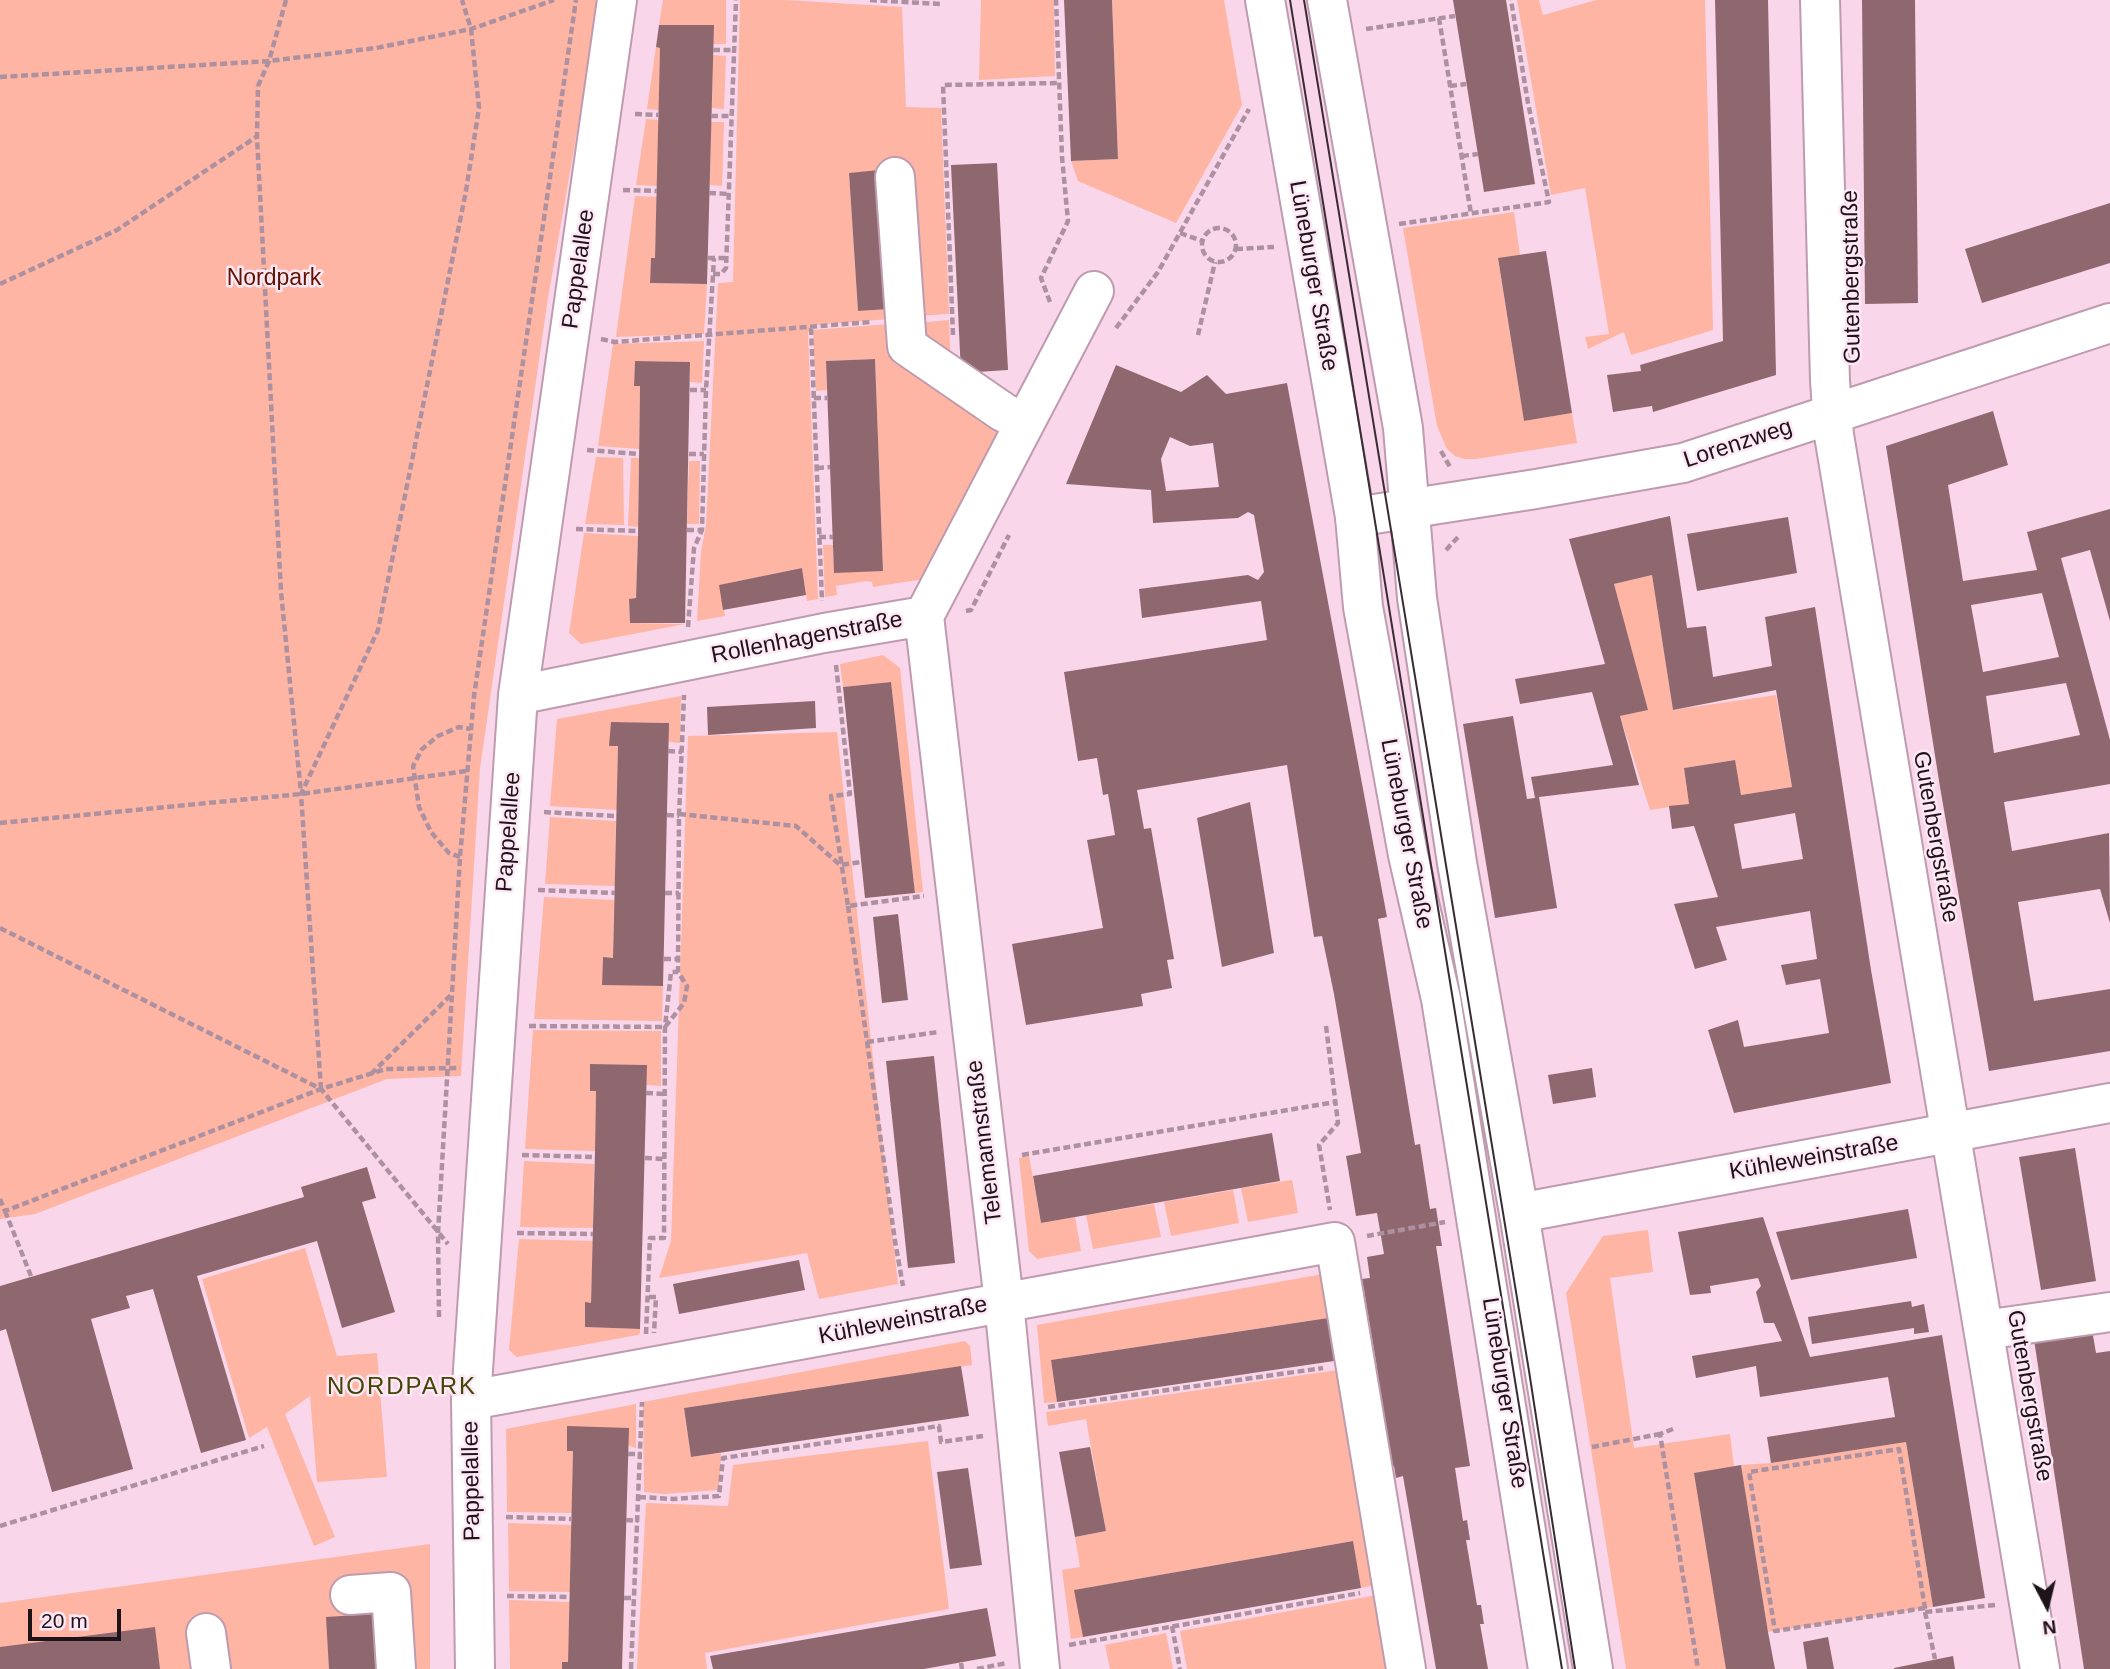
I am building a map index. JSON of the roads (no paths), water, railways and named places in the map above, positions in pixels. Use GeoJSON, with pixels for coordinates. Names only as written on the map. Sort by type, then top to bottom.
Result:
{"type":"FeatureCollection","features":[{"type":"Feature","properties":{"kind":"street","name":"Pappelallee"},"geometry":{"type":"LineString","coordinates":[[475,1669],[471,1401],[518,695],[617,0]]}},
{"type":"Feature","properties":{"kind":"street","name":"Lüneburger Straße"},"geometry":{"type":"LineString","coordinates":[[1265,0],[1355,517],[1363,607],[1408,855],[1441,999],[1548,1669]]}},
{"type":"Feature","properties":{"kind":"street","name":"Lüneburger Straße"},"geometry":{"type":"LineString","coordinates":[[1327,0],[1403,428],[1417,598],[1457,863],[1519,1213],[1593,1669]]}},
{"type":"Feature","properties":{"kind":"street","name":"Gutenbergstraße"},"geometry":{"type":"LineString","coordinates":[[1819,0],[1831,413],[2040,1669]]}},
{"type":"Feature","properties":{"kind":"street"},"geometry":{"type":"LineString","coordinates":[[895,177],[907,346],[1003,412],[1024,423]]}},
{"type":"Feature","properties":{"kind":"street","name":"Rollenhagenstraße"},"geometry":{"type":"LineString","coordinates":[[518,695],[828,632],[924,616],[1085,308]]}},
{"type":"Feature","properties":{"kind":"street","name":"Lorenzweg"},"geometry":{"type":"LineString","coordinates":[[1355,517],[1587,481],[1683,463],[2110,323]]}},
{"type":"Feature","properties":{"kind":"street","name":"Telemannstraße"},"geometry":{"type":"LineString","coordinates":[[924,616],[1004,1303],[1039,1660]]}},
{"type":"Feature","properties":{"kind":"street","name":"Kühleweinstraße"},"geometry":{"type":"LineString","coordinates":[[1519,1213],[2110,1103]]}},
{"type":"Feature","properties":{"kind":"street","name":"Kühleweinstraße"},"geometry":{"type":"LineString","coordinates":[[471,1401],[1335,1242],[1406,1669]]}},
{"type":"Feature","properties":{"kind":"street"},"geometry":{"type":"LineString","coordinates":[[1984,1330],[2110,1312]]}},
{"type":"Feature","properties":{"kind":"street"},"geometry":{"type":"LineString","coordinates":[[350,1595],[391,1592],[396,1669]]}},
{"type":"Feature","properties":{"kind":"tram line"},"geometry":{"type":"LineString","coordinates":[[1290,0],[1562,1669]]}},
{"type":"Feature","properties":{"kind":"tram line"},"geometry":{"type":"LineString","coordinates":[[1304,0],[1529,1371],[1575,1669]]}},
{"type":"Feature","properties":{"kind":"district","name":"NORDPARK"},"geometry":{"type":"Point","coordinates":[402,1387]}},
{"type":"Feature","properties":{"kind":"park label","name":"Nordpark"},"geometry":{"type":"Point","coordinates":[274,279]}}]}
